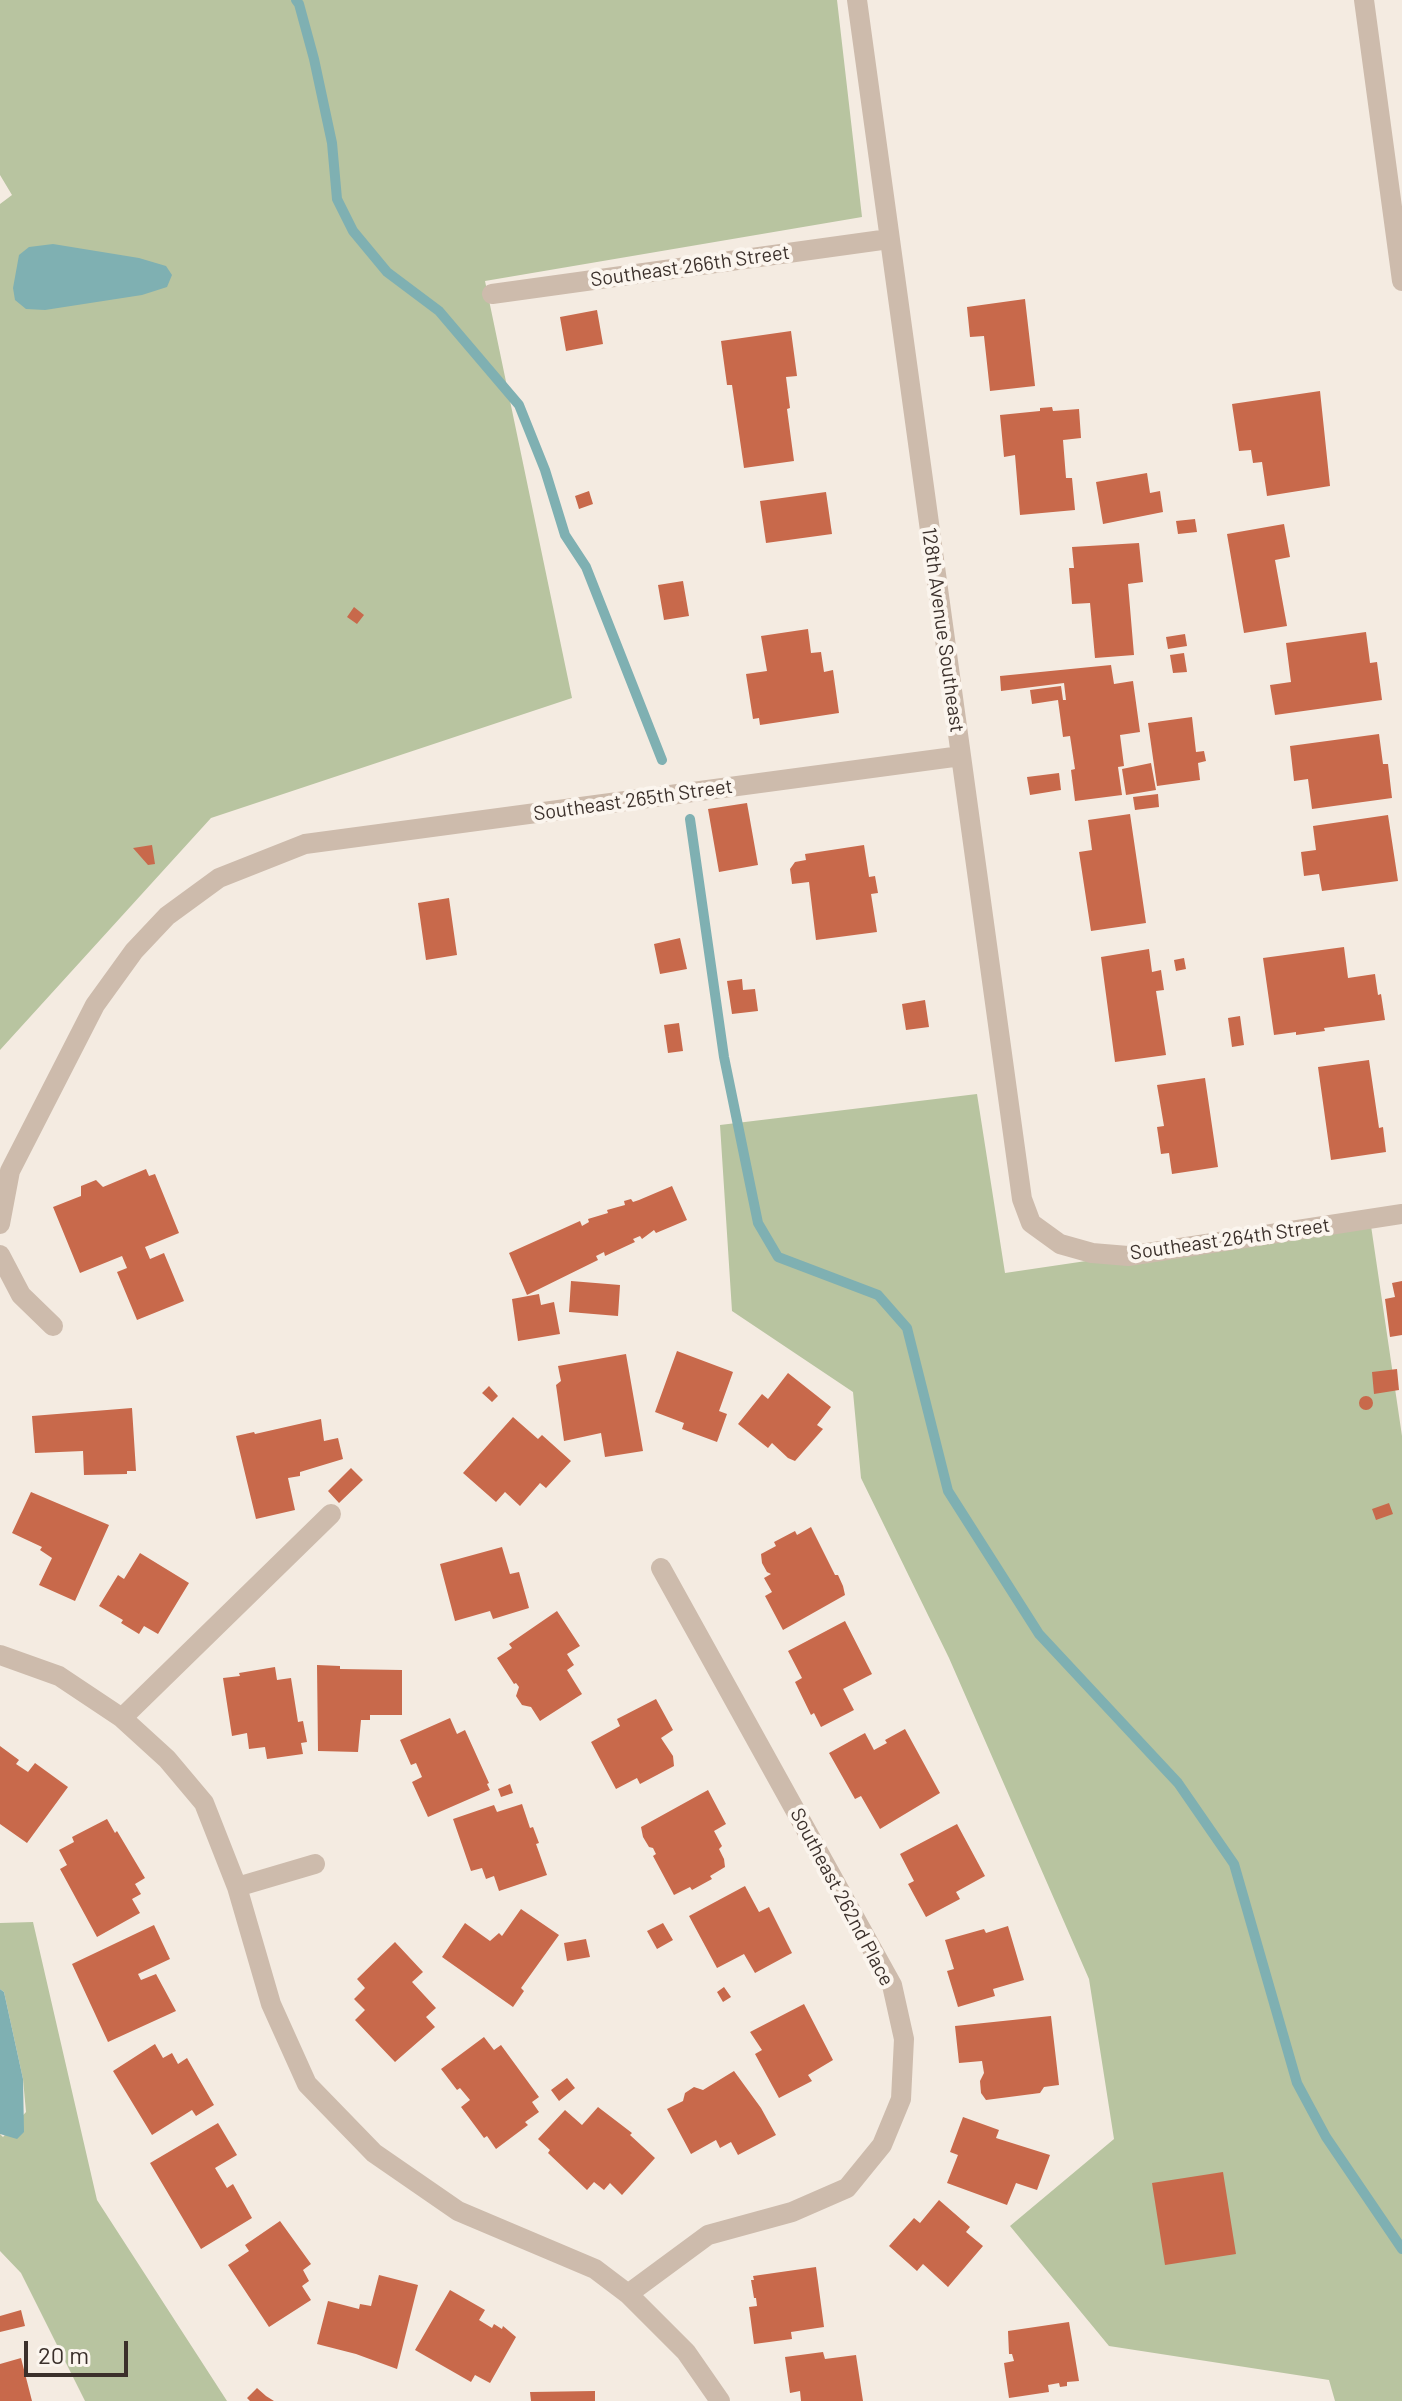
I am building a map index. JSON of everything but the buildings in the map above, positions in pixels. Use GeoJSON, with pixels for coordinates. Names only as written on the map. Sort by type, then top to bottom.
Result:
{"type":"FeatureCollection","features":[{"type":"Feature","properties":{"kind":"street","name":"128th Avenue Southeast"},"geometry":{"type":"LineString","coordinates":[[857,0],[1022,1199],[1031,1223],[1060,1244]]}},
{"type":"Feature","properties":{"kind":"street"},"geometry":{"type":"LineString","coordinates":[[1364,0],[1402,281]]}},
{"type":"Feature","properties":{"kind":"street","name":"Southeast 266th Street"},"geometry":{"type":"LineString","coordinates":[[492,294],[889,239]]}},
{"type":"Feature","properties":{"kind":"street","name":"Southeast 265th Street"},"geometry":{"type":"LineString","coordinates":[[0,1224],[10,1171],[95,1005],[134,951],[167,916],[219,878],[305,844],[961,756]]}},
{"type":"Feature","properties":{"kind":"street","name":"Southeast 264th Street"},"geometry":{"type":"LineString","coordinates":[[1060,1244],[1092,1253],[1128,1256],[1402,1214]]}},
{"type":"Feature","properties":{"kind":"street"},"geometry":{"type":"LineString","coordinates":[[0,1255],[21,1295],[53,1326]]}},
{"type":"Feature","properties":{"kind":"street"},"geometry":{"type":"LineString","coordinates":[[122,1718],[331,1514]]}},
{"type":"Feature","properties":{"kind":"street","name":"Southeast 262nd Place"},"geometry":{"type":"LineString","coordinates":[[628,2294],[708,2235],[792,2212],[847,2188],[882,2145],[901,2099],[904,2039],[892,1985],[661,1568]]}},
{"type":"Feature","properties":{"kind":"street"},"geometry":{"type":"LineString","coordinates":[[0,1655],[59,1676],[122,1718],[167,1759],[204,1803],[237,1887],[271,2004],[307,2084],[374,2153],[458,2211],[595,2269],[628,2294],[686,2352],[720,2401]]}},
{"type":"Feature","properties":{"kind":"street"},"geometry":{"type":"LineString","coordinates":[[237,1887],[315,1864]]}},
{"type":"Feature","properties":{"kind":"green space"},"geometry":{"type":"Polygon","coordinates":[[[0,0],[837,0],[862,217],[485,281],[572,698],[211,818],[0,1050],[0,204],[12,195],[0,175],[0,0]]]}},
{"type":"Feature","properties":{"kind":"green space"},"geometry":{"type":"Polygon","coordinates":[[[977,1094],[1005,1273],[1370,1219],[1402,1436],[1402,2401],[1335,2401],[1329,2380],[1109,2346],[1010,2226],[1114,2139],[1089,1979],[949,1658],[861,1478],[853,1392],[732,1311],[720,1125],[977,1094]]]}},
{"type":"Feature","properties":{"kind":"green space"},"geometry":{"type":"Polygon","coordinates":[[[33,1922],[97,2200],[227,2401],[85,2401],[21,2273],[0,2251],[0,2134],[3,2137],[26,2112],[23,2079],[4,1992],[0,1989],[0,1923],[33,1922]]]}},
{"type":"Feature","properties":{"kind":"water"},"geometry":{"type":"Polygon","coordinates":[[[53,244],[139,258],[166,266],[172,275],[167,287],[142,295],[45,310],[26,309],[15,300],[13,288],[19,255],[29,247],[53,244]]]}},
{"type":"Feature","properties":{"kind":"water"},"geometry":{"type":"Polygon","coordinates":[[[0,1989],[4,1992],[23,2079],[24,2132],[17,2139],[0,2134],[0,1989]]]}},
{"type":"Feature","properties":{"kind":"waterway"},"geometry":{"type":"LineString","coordinates":[[296,0],[314,59],[332,143],[337,199],[353,231],[387,272],[439,311],[519,405],[545,470],[565,535],[586,567],[662,760]]}},
{"type":"Feature","properties":{"kind":"waterway"},"geometry":{"type":"LineString","coordinates":[[690,819],[724,1057],[758,1223],[778,1257],[878,1295],[907,1328],[948,1491],[1039,1634],[1178,1783],[1234,1864],[1297,2083],[1326,2137],[1402,2249]]}}]}
